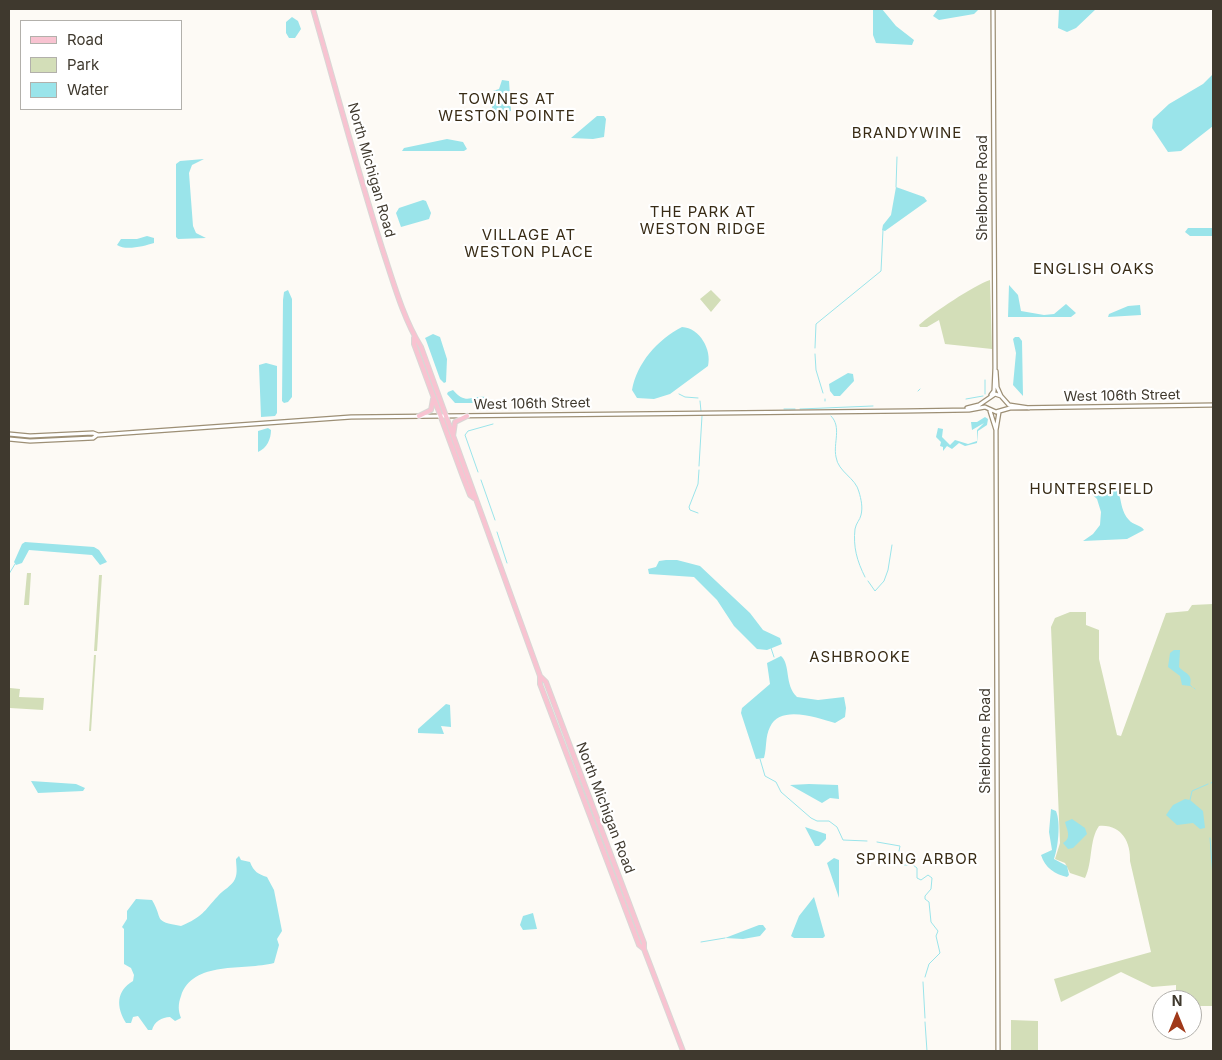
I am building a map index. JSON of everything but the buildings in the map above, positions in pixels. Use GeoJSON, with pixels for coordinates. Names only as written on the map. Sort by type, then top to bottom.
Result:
{"type":"FeatureCollection","features":[{"type":"Feature","properties":{"kind":"main road","name":"North Michigan Road"},"geometry":{"type":"LineString","coordinates":[[313,9],[373,218],[414,336],[421,348],[470,495],[474,498]]}},
{"type":"Feature","properties":{"kind":"main road","name":"North Michigan Road"},"geometry":{"type":"LineString","coordinates":[[414,336],[414,344],[434,397],[453,436],[540,676],[540,684],[639,945],[644,949],[683,1051]]}},
{"type":"Feature","properties":{"kind":"main road"},"geometry":{"type":"LineString","coordinates":[[419,416],[432,410],[434,397]]}},
{"type":"Feature","properties":{"kind":"main road"},"geometry":{"type":"LineString","coordinates":[[453,436],[455,422],[468,416]]}},
{"type":"Feature","properties":{"kind":"street","name":"Shelborne Road"},"geometry":{"type":"LineString","coordinates":[[991,395],[994,390],[995,368],[993,9]]}},
{"type":"Feature","properties":{"kind":"street","name":"Shelborne Road"},"geometry":{"type":"LineString","coordinates":[[995,368],[1001,396]]}},
{"type":"Feature","properties":{"kind":"street"},"geometry":{"type":"LineString","coordinates":[[991,395],[1001,396],[1004,401],[1000,410],[989,410],[987,400],[991,395]]}},
{"type":"Feature","properties":{"kind":"street","name":"West 106th Street"},"geometry":{"type":"LineString","coordinates":[[966,409],[987,400]]}},
{"type":"Feature","properties":{"kind":"street","name":"West 106th Street"},"geometry":{"type":"LineString","coordinates":[[1004,401],[1009,405],[1032,409]]}},
{"type":"Feature","properties":{"kind":"street","name":"West 106th Street"},"geometry":{"type":"LineString","coordinates":[[1000,410],[1213,405]]}},
{"type":"Feature","properties":{"kind":"street","name":"Shelborne Road"},"geometry":{"type":"LineString","coordinates":[[989,410],[996,430]]}},
{"type":"Feature","properties":{"kind":"street","name":"West 106th Street"},"geometry":{"type":"LineString","coordinates":[[9,439],[39,441],[94,438],[98,435],[337,418],[989,410]]}},
{"type":"Feature","properties":{"kind":"street","name":"Shelborne Road"},"geometry":{"type":"LineString","coordinates":[[998,1051],[996,430],[1000,410]]}},
{"type":"Feature","properties":{"kind":"street","name":"West 106th Street"},"geometry":{"type":"LineString","coordinates":[[9,434],[30,436],[93,432],[98,435]]}},
{"type":"Feature","properties":{"kind":"green space"},"geometry":{"type":"Polygon","coordinates":[[[990,280],[992,349],[945,344],[939,320],[927,327],[920,327],[919,325],[944,307],[990,280]]]}},
{"type":"Feature","properties":{"kind":"green space"},"geometry":{"type":"Polygon","coordinates":[[[711,290],[721,300],[711,312],[700,299],[711,290]]]}},
{"type":"Feature","properties":{"kind":"green space"},"geometry":{"type":"Polygon","coordinates":[[[27,573],[31,573],[29,605],[24,605],[27,573]]]}},
{"type":"Feature","properties":{"kind":"green space"},"geometry":{"type":"Polygon","coordinates":[[[99,575],[102,575],[97,651],[94,651],[99,575]]]}},
{"type":"Feature","properties":{"kind":"green space"},"geometry":{"type":"Polygon","coordinates":[[[1213,604],[1213,1006],[1202,1006],[1202,990],[1176,990],[1176,985],[1152,987],[1121,972],[1061,1002],[1054,979],[1151,952],[1130,861],[1129,847],[1119,831],[1107,826],[1099,826],[1094,838],[1085,878],[1070,873],[1065,863],[1055,859],[1060,843],[1051,627],[1055,618],[1070,612],[1086,612],[1086,625],[1099,630],[1099,659],[1117,735],[1121,736],[1166,613],[1188,611],[1192,605],[1213,604]]]}},
{"type":"Feature","properties":{"kind":"green space"},"geometry":{"type":"Polygon","coordinates":[[[94,655],[96,655],[91,731],[89,731],[94,655]]]}},
{"type":"Feature","properties":{"kind":"green space"},"geometry":{"type":"Polygon","coordinates":[[[10,688],[20,689],[19,697],[44,698],[43,710],[10,708],[10,688]]]}},
{"type":"Feature","properties":{"kind":"green space"},"geometry":{"type":"Polygon","coordinates":[[[1011,1020],[1038,1021],[1038,1051],[1011,1051],[1011,1020]]]}},
{"type":"Feature","properties":{"kind":"water"},"geometry":{"type":"Polygon","coordinates":[[[873,9],[882,9],[896,26],[914,40],[912,45],[876,43],[873,35],[873,9]]]}},
{"type":"Feature","properties":{"kind":"water"},"geometry":{"type":"Polygon","coordinates":[[[938,9],[979,9],[974,14],[939,20],[933,16],[938,9]]]}},
{"type":"Feature","properties":{"kind":"water"},"geometry":{"type":"Polygon","coordinates":[[[1059,9],[1096,9],[1076,28],[1067,32],[1058,28],[1059,9]]]}},
{"type":"Feature","properties":{"kind":"water"},"geometry":{"type":"Polygon","coordinates":[[[292,17],[298,21],[301,29],[295,38],[289,38],[286,33],[286,22],[292,17]]]}},
{"type":"Feature","properties":{"kind":"water"},"geometry":{"type":"Polygon","coordinates":[[[1213,74],[1213,126],[1181,151],[1168,152],[1152,128],[1153,119],[1169,104],[1203,84],[1213,74]]]}},
{"type":"Feature","properties":{"kind":"water"},"geometry":{"type":"Polygon","coordinates":[[[502,80],[509,81],[511,111],[496,113],[492,109],[493,91],[499,89],[502,80]]]}},
{"type":"Feature","properties":{"kind":"water"},"geometry":{"type":"Polygon","coordinates":[[[597,116],[604,116],[606,119],[604,137],[593,139],[571,138],[597,116]]]}},
{"type":"Feature","properties":{"kind":"water"},"geometry":{"type":"Polygon","coordinates":[[[447,139],[463,142],[467,149],[464,151],[402,151],[404,148],[447,139]]]}},
{"type":"Feature","properties":{"kind":"water"},"geometry":{"type":"Polygon","coordinates":[[[204,159],[192,165],[189,173],[193,226],[196,233],[206,238],[178,239],[176,237],[176,164],[180,161],[204,159]]]}},
{"type":"Feature","properties":{"kind":"water"},"geometry":{"type":"Polygon","coordinates":[[[896,187],[924,197],[927,201],[885,231],[882,230],[883,225],[891,215],[896,187]]]}},
{"type":"Feature","properties":{"kind":"water"},"geometry":{"type":"Polygon","coordinates":[[[423,200],[426,201],[431,213],[429,219],[401,227],[396,213],[399,208],[423,200]]]}},
{"type":"Feature","properties":{"kind":"water"},"geometry":{"type":"Polygon","coordinates":[[[1188,228],[1213,228],[1213,236],[1190,236],[1185,232],[1188,228]]]}},
{"type":"Feature","properties":{"kind":"water"},"geometry":{"type":"Polygon","coordinates":[[[147,236],[154,238],[154,243],[130,248],[117,245],[121,239],[137,239],[147,236]]]}},
{"type":"Feature","properties":{"kind":"water"},"geometry":{"type":"Polygon","coordinates":[[[1009,285],[1018,295],[1021,311],[1044,315],[1054,314],[1066,304],[1076,313],[1071,317],[1008,317],[1009,285]]]}},
{"type":"Feature","properties":{"kind":"water"},"geometry":{"type":"Polygon","coordinates":[[[288,290],[292,299],[292,397],[288,402],[284,403],[282,401],[283,300],[284,292],[288,290]]]}},
{"type":"Feature","properties":{"kind":"water"},"geometry":{"type":"Polygon","coordinates":[[[1140,305],[1141,315],[1108,317],[1109,314],[1128,306],[1140,305]]]}},
{"type":"Feature","properties":{"kind":"water"},"geometry":{"type":"Polygon","coordinates":[[[682,327],[694,331],[703,341],[708,353],[708,366],[670,394],[654,399],[637,398],[632,390],[643,362],[664,339],[682,327]]]}},
{"type":"Feature","properties":{"kind":"water"},"geometry":{"type":"Polygon","coordinates":[[[433,334],[440,337],[447,359],[446,382],[444,383],[440,379],[425,338],[433,334]]]}},
{"type":"Feature","properties":{"kind":"water"},"geometry":{"type":"Polygon","coordinates":[[[1019,337],[1022,341],[1023,396],[1013,385],[1016,353],[1013,339],[1019,337]]]}},
{"type":"Feature","properties":{"kind":"water"},"geometry":{"type":"Polygon","coordinates":[[[266,363],[277,366],[277,413],[275,416],[261,417],[259,365],[266,363]]]}},
{"type":"Feature","properties":{"kind":"water"},"geometry":{"type":"Polygon","coordinates":[[[848,373],[853,374],[854,381],[840,396],[834,396],[830,391],[829,384],[848,373]]]}},
{"type":"Feature","properties":{"kind":"water"},"geometry":{"type":"Polygon","coordinates":[[[453,390],[462,398],[483,397],[489,398],[489,401],[486,403],[455,403],[447,394],[453,390]]]}},
{"type":"Feature","properties":{"kind":"water"},"geometry":{"type":"Polygon","coordinates":[[[985,417],[988,419],[987,425],[978,431],[977,443],[965,446],[959,443],[952,449],[947,446],[943,451],[943,447],[940,446],[941,442],[936,437],[938,428],[943,429],[942,437],[950,445],[955,440],[968,444],[977,441],[977,430],[984,423],[972,430],[971,422],[977,422],[985,417]]]}},
{"type":"Feature","properties":{"kind":"water"},"geometry":{"type":"Polygon","coordinates":[[[268,428],[271,430],[269,440],[266,446],[258,452],[258,431],[268,428]]]}},
{"type":"Feature","properties":{"kind":"water"},"geometry":{"type":"Polygon","coordinates":[[[1089,485],[1102,485],[1116,490],[1124,513],[1129,520],[1144,530],[1127,539],[1083,541],[1093,534],[1100,525],[1101,512],[1097,499],[1085,488],[1089,485]]]}},
{"type":"Feature","properties":{"kind":"water"},"geometry":{"type":"Polygon","coordinates":[[[25,542],[94,547],[99,550],[107,562],[100,565],[92,555],[29,550],[22,563],[16,565],[14,562],[22,544],[25,542]]]}},
{"type":"Feature","properties":{"kind":"water"},"geometry":{"type":"Polygon","coordinates":[[[677,560],[700,566],[750,613],[763,630],[780,638],[782,644],[767,650],[757,649],[734,626],[717,600],[694,577],[649,574],[648,569],[656,567],[659,561],[677,560]]]}},
{"type":"Feature","properties":{"kind":"water"},"geometry":{"type":"Polygon","coordinates":[[[1174,650],[1180,650],[1179,667],[1190,676],[1190,686],[1182,685],[1180,676],[1168,667],[1170,653],[1174,650]]]}},
{"type":"Feature","properties":{"kind":"water"},"geometry":{"type":"Polygon","coordinates":[[[781,656],[786,664],[790,686],[797,697],[818,700],[844,697],[845,717],[835,723],[800,714],[782,716],[775,720],[770,727],[764,758],[756,759],[741,713],[742,708],[770,684],[767,663],[781,656]]]}},
{"type":"Feature","properties":{"kind":"water"},"geometry":{"type":"Polygon","coordinates":[[[446,704],[450,705],[451,727],[441,726],[444,734],[418,733],[418,729],[446,704]]]}},
{"type":"Feature","properties":{"kind":"water"},"geometry":{"type":"Polygon","coordinates":[[[31,781],[76,784],[85,788],[83,791],[38,793],[31,781]]]}},
{"type":"Feature","properties":{"kind":"water"},"geometry":{"type":"Polygon","coordinates":[[[790,785],[838,785],[839,799],[830,798],[822,803],[790,785]]]}},
{"type":"Feature","properties":{"kind":"water"},"geometry":{"type":"Polygon","coordinates":[[[1185,799],[1190,800],[1203,811],[1205,828],[1200,829],[1193,823],[1177,825],[1166,815],[1173,805],[1185,799]]]}},
{"type":"Feature","properties":{"kind":"water"},"geometry":{"type":"Polygon","coordinates":[[[1051,809],[1056,811],[1058,816],[1059,829],[1054,859],[1067,866],[1069,875],[1067,877],[1051,870],[1045,864],[1041,855],[1052,850],[1049,832],[1051,809]]]}},
{"type":"Feature","properties":{"kind":"water"},"geometry":{"type":"Polygon","coordinates":[[[1072,819],[1085,828],[1087,834],[1073,848],[1068,849],[1063,843],[1068,836],[1065,822],[1072,819]]]}},
{"type":"Feature","properties":{"kind":"water"},"geometry":{"type":"Polygon","coordinates":[[[805,827],[826,834],[826,839],[819,846],[815,846],[805,827]]]}},
{"type":"Feature","properties":{"kind":"water"},"geometry":{"type":"Polygon","coordinates":[[[239,856],[241,860],[250,862],[253,868],[261,875],[267,877],[274,890],[282,931],[277,939],[279,945],[274,963],[221,969],[196,977],[187,985],[181,996],[179,1010],[181,1018],[175,1021],[170,1017],[161,1019],[156,1022],[152,1030],[148,1030],[138,1016],[133,1017],[131,1023],[126,1023],[120,1011],[119,1000],[123,990],[133,981],[134,975],[131,968],[124,964],[124,929],[122,927],[127,919],[127,911],[136,899],[152,900],[162,921],[181,926],[202,913],[230,886],[235,879],[236,859],[239,856]]]}},
{"type":"Feature","properties":{"kind":"water"},"geometry":{"type":"Polygon","coordinates":[[[834,858],[839,860],[839,898],[827,863],[834,858]]]}},
{"type":"Feature","properties":{"kind":"water"},"geometry":{"type":"Polygon","coordinates":[[[814,897],[825,936],[823,938],[794,938],[791,936],[799,916],[814,897]]]}},
{"type":"Feature","properties":{"kind":"water"},"geometry":{"type":"Polygon","coordinates":[[[533,913],[537,929],[523,930],[520,925],[523,916],[533,913]]]}},
{"type":"Feature","properties":{"kind":"water"},"geometry":{"type":"Polygon","coordinates":[[[763,925],[766,929],[760,936],[743,939],[725,938],[763,925]]]}},
{"type":"Feature","properties":{"kind":"waterway"},"geometry":{"type":"LineString","coordinates":[[896,187],[897,157]]}},
{"type":"Feature","properties":{"kind":"waterway"},"geometry":{"type":"LineString","coordinates":[[815,348],[816,324],[881,271],[883,230]]}},
{"type":"Feature","properties":{"kind":"waterway"},"geometry":{"type":"LineString","coordinates":[[815,354],[816,370],[823,393]]}},
{"type":"Feature","properties":{"kind":"waterway"},"geometry":{"type":"LineString","coordinates":[[985,380],[985,394]]}},
{"type":"Feature","properties":{"kind":"waterway"},"geometry":{"type":"LineString","coordinates":[[679,394],[685,397],[698,398]]}},
{"type":"Feature","properties":{"kind":"waterway"},"geometry":{"type":"LineString","coordinates":[[966,399],[983,396]]}},
{"type":"Feature","properties":{"kind":"waterway"},"geometry":{"type":"LineString","coordinates":[[700,401],[701,411]]}},
{"type":"Feature","properties":{"kind":"waterway"},"geometry":{"type":"LineString","coordinates":[[800,409],[873,406]]}},
{"type":"Feature","properties":{"kind":"waterway"},"geometry":{"type":"LineString","coordinates":[[784,409],[795,409]]}},
{"type":"Feature","properties":{"kind":"waterway"},"geometry":{"type":"LineString","coordinates":[[699,466],[702,416]]}},
{"type":"Feature","properties":{"kind":"waterway"},"geometry":{"type":"LineString","coordinates":[[831,416],[837,430],[835,452],[837,462],[857,487],[861,500],[862,512],[855,529],[855,548],[865,577]]}},
{"type":"Feature","properties":{"kind":"waterway"},"geometry":{"type":"LineString","coordinates":[[478,472],[465,435],[468,431],[493,424]]}},
{"type":"Feature","properties":{"kind":"waterway"},"geometry":{"type":"LineString","coordinates":[[698,513],[690,510],[689,507],[698,484],[699,470]]}},
{"type":"Feature","properties":{"kind":"waterway"},"geometry":{"type":"LineString","coordinates":[[481,480],[495,520]]}},
{"type":"Feature","properties":{"kind":"waterway"},"geometry":{"type":"LineString","coordinates":[[497,532],[507,563]]}},
{"type":"Feature","properties":{"kind":"waterway"},"geometry":{"type":"LineString","coordinates":[[868,581],[875,591],[884,581],[888,570],[892,545]]}},
{"type":"Feature","properties":{"kind":"waterway"},"geometry":{"type":"LineString","coordinates":[[9,574],[15,564]]}},
{"type":"Feature","properties":{"kind":"waterway"},"geometry":{"type":"LineString","coordinates":[[771,648],[774,657]]}},
{"type":"Feature","properties":{"kind":"waterway"},"geometry":{"type":"LineString","coordinates":[[760,759],[765,776],[776,782],[781,792],[811,818],[817,821],[829,821],[837,827],[843,840],[867,841]]}},
{"type":"Feature","properties":{"kind":"waterway"},"geometry":{"type":"LineString","coordinates":[[1190,800],[1192,791],[1208,784]]}},
{"type":"Feature","properties":{"kind":"waterway"},"geometry":{"type":"LineString","coordinates":[[1210,838],[1213,877]]}},
{"type":"Feature","properties":{"kind":"waterway"},"geometry":{"type":"LineString","coordinates":[[877,842],[900,846],[899,851],[903,857],[903,865],[913,865],[917,868],[917,878],[921,880],[928,875],[932,878],[931,889],[925,896],[925,899],[929,902],[931,922],[938,931],[936,936],[940,953],[929,964],[925,977]]}},
{"type":"Feature","properties":{"kind":"waterway"},"geometry":{"type":"LineString","coordinates":[[701,942],[725,938]]}},
{"type":"Feature","properties":{"kind":"waterway"},"geometry":{"type":"LineString","coordinates":[[923,982],[925,1018]]}},
{"type":"Feature","properties":{"kind":"waterway"},"geometry":{"type":"LineString","coordinates":[[925,1022],[927,1051]]}},
{"type":"Feature","properties":{"kind":"district","name":"TOWNES AT WESTON POINTE"},"geometry":{"type":"Point","coordinates":[507,108]}},
{"type":"Feature","properties":{"kind":"district","name":"BRANDYWINE"},"geometry":{"type":"Point","coordinates":[907,133]}},
{"type":"Feature","properties":{"kind":"district","name":"THE PARK AT WESTON RIDGE"},"geometry":{"type":"Point","coordinates":[703,220]}},
{"type":"Feature","properties":{"kind":"district","name":"VILLAGE AT WESTON PLACE"},"geometry":{"type":"Point","coordinates":[529,244]}},
{"type":"Feature","properties":{"kind":"district","name":"ENGLISH OAKS"},"geometry":{"type":"Point","coordinates":[1094,269]}},
{"type":"Feature","properties":{"kind":"district","name":"HUNTERSFIELD"},"geometry":{"type":"Point","coordinates":[1092,489]}},
{"type":"Feature","properties":{"kind":"district","name":"ASHBROOKE"},"geometry":{"type":"Point","coordinates":[860,657]}},
{"type":"Feature","properties":{"kind":"district","name":"SPRING ARBOR"},"geometry":{"type":"Point","coordinates":[917,859]}}]}
